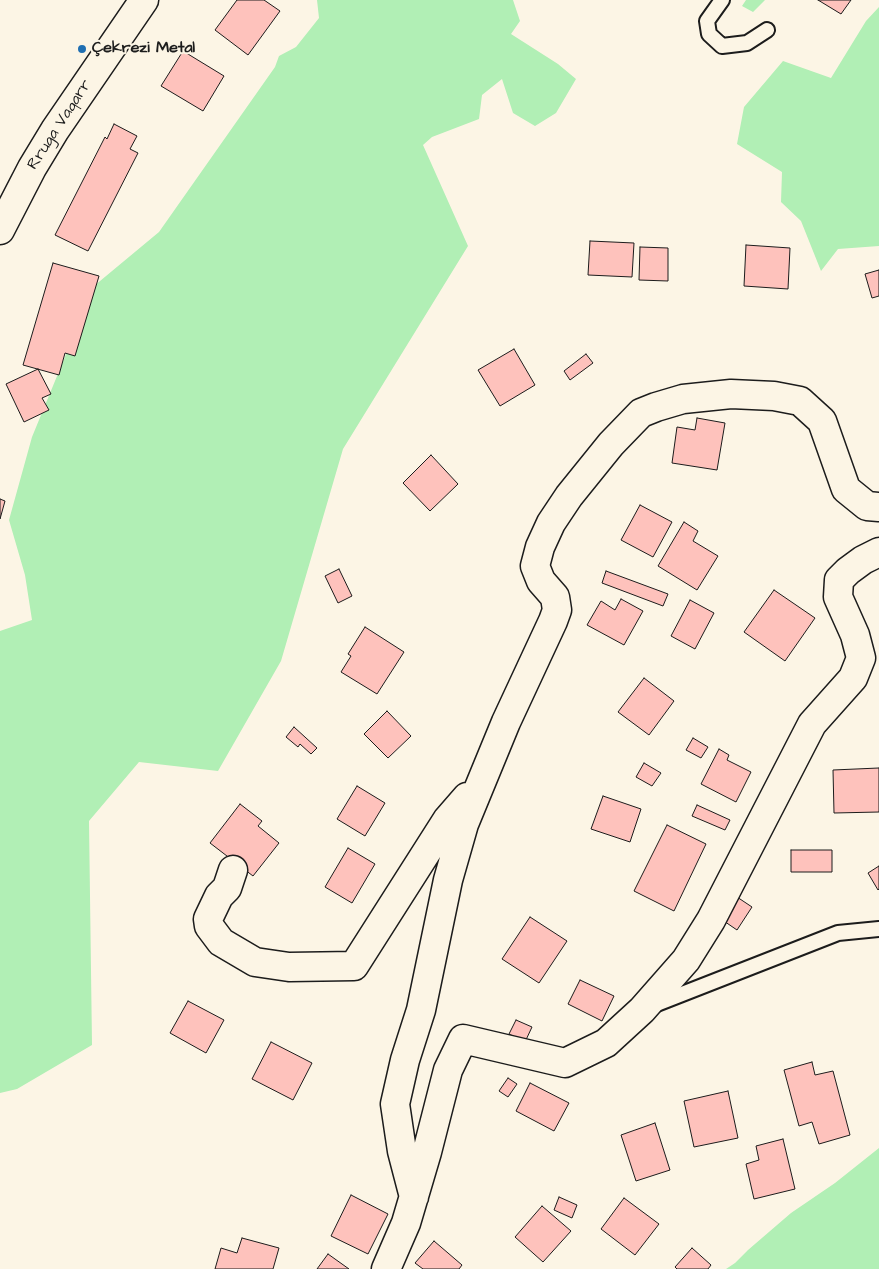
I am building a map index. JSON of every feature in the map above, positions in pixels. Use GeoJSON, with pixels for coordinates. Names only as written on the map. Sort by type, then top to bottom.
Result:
{"type":"FeatureCollection","features":[{"type":"Feature","properties":{"kind":"street","name":"Rruga Vaqarr"},"geometry":{"type":"LineString","coordinates":[[4,213],[56,130],[144,0]]}},
{"type":"Feature","properties":{"kind":"street"},"geometry":{"type":"LineString","coordinates":[[414,1197],[402,1151],[395,1104],[405,1060],[421,1010],[448,880],[464,824],[479,784],[557,610],[555,597],[541,581],[535,566],[540,547],[551,523],[569,496],[611,444],[641,413],[682,400],[731,394],[774,396],[800,401],[822,421],[846,489],[867,506],[879,507]]}},
{"type":"Feature","properties":{"kind":"street"},"geometry":{"type":"LineString","coordinates":[[386,1269],[406,1223],[448,1070],[463,1039],[565,1063],[606,1043],[642,1010],[686,960],[711,920],[812,724],[853,678],[861,658],[855,635],[838,597],[839,580],[863,560],[879,552]]}},
{"type":"Feature","properties":{"kind":"street"},"geometry":{"type":"LineString","coordinates":[[233,870],[227,888],[219,896],[208,919],[210,926],[221,942],[255,962],[289,967],[354,966],[447,820],[479,784]]}},
{"type":"Feature","properties":{"kind":"lane"},"geometry":{"type":"LineString","coordinates":[[722,0],[708,21],[709,34],[722,46],[747,43],[767,30]]}},
{"type":"Feature","properties":{"kind":"lane"},"geometry":{"type":"LineString","coordinates":[[642,1010],[838,933],[879,929]]}},
{"type":"Feature","properties":{"kind":"green space"},"geometry":{"type":"Polygon","coordinates":[[[317,0],[513,0],[520,21],[511,34],[558,64],[576,79],[556,113],[535,126],[513,113],[502,79],[482,95],[479,119],[432,137],[423,145],[468,246],[343,449],[281,661],[218,771],[139,762],[89,821],[92,1045],[17,1089],[0,1093],[0,631],[32,620],[25,575],[9,520],[32,437],[94,286],[159,232],[275,67],[279,56],[296,47],[319,18],[317,0]]]}},
{"type":"Feature","properties":{"kind":"green space"},"geometry":{"type":"Polygon","coordinates":[[[746,0],[765,0],[753,12],[742,6],[746,0]]]}},
{"type":"Feature","properties":{"kind":"green space"},"geometry":{"type":"Polygon","coordinates":[[[879,7],[879,246],[838,249],[821,271],[801,221],[781,202],[782,172],[737,144],[744,107],[783,61],[831,78],[866,21],[879,7]]]}},
{"type":"Feature","properties":{"kind":"green space"},"geometry":{"type":"Polygon","coordinates":[[[879,1148],[879,1269],[726,1269],[791,1213],[835,1183],[879,1148]]]}},
{"type":"Feature","properties":{"kind":"building"},"geometry":{"type":"Polygon","coordinates":[[[237,0],[264,0],[280,11],[248,55],[215,30],[237,0]]]}},
{"type":"Feature","properties":{"kind":"building"},"geometry":{"type":"Polygon","coordinates":[[[818,0],[851,0],[841,14],[818,0]]]}},
{"type":"Feature","properties":{"kind":"building"},"geometry":{"type":"Polygon","coordinates":[[[183,51],[224,76],[203,111],[161,86],[183,51]]]}},
{"type":"Feature","properties":{"kind":"building"},"geometry":{"type":"Polygon","coordinates":[[[114,124],[137,136],[130,149],[138,153],[88,251],[55,235],[105,137],[107,139],[114,124]]]}},
{"type":"Feature","properties":{"kind":"building"},"geometry":{"type":"Polygon","coordinates":[[[590,241],[634,243],[632,277],[588,275],[590,241]]]}},
{"type":"Feature","properties":{"kind":"building"},"geometry":{"type":"Polygon","coordinates":[[[746,245],[790,248],[788,289],[744,286],[746,245]]]}},
{"type":"Feature","properties":{"kind":"building"},"geometry":{"type":"Polygon","coordinates":[[[640,247],[668,248],[668,281],[639,280],[640,247]]]}},
{"type":"Feature","properties":{"kind":"building"},"geometry":{"type":"Polygon","coordinates":[[[53,263],[99,276],[75,356],[65,353],[59,375],[23,365],[53,263]]]}},
{"type":"Feature","properties":{"kind":"building"},"geometry":{"type":"Polygon","coordinates":[[[879,270],[879,296],[872,298],[865,274],[879,270]]]}},
{"type":"Feature","properties":{"kind":"building"},"geometry":{"type":"Polygon","coordinates":[[[514,349],[535,385],[500,406],[478,370],[514,349]]]}},
{"type":"Feature","properties":{"kind":"building"},"geometry":{"type":"Polygon","coordinates":[[[586,354],[593,363],[570,380],[564,371],[586,354]]]}},
{"type":"Feature","properties":{"kind":"building"},"geometry":{"type":"Polygon","coordinates":[[[38,369],[51,394],[42,398],[49,410],[24,422],[6,384],[38,369]]]}},
{"type":"Feature","properties":{"kind":"building"},"geometry":{"type":"Polygon","coordinates":[[[697,418],[725,423],[717,470],[672,463],[677,427],[695,430],[697,418]]]}},
{"type":"Feature","properties":{"kind":"building"},"geometry":{"type":"Polygon","coordinates":[[[431,455],[458,484],[430,511],[403,483],[431,455]]]}},
{"type":"Feature","properties":{"kind":"building"},"geometry":{"type":"Polygon","coordinates":[[[0,499],[5,501],[0,519],[0,499]]]}},
{"type":"Feature","properties":{"kind":"building"},"geometry":{"type":"Polygon","coordinates":[[[640,505],[672,522],[653,557],[621,540],[640,505]]]}},
{"type":"Feature","properties":{"kind":"building"},"geometry":{"type":"Polygon","coordinates":[[[684,522],[698,531],[693,541],[718,556],[697,590],[658,566],[684,522]]]}},
{"type":"Feature","properties":{"kind":"building"},"geometry":{"type":"Polygon","coordinates":[[[339,569],[352,596],[338,603],[325,576],[339,569]]]}},
{"type":"Feature","properties":{"kind":"building"},"geometry":{"type":"Polygon","coordinates":[[[606,571],[668,594],[663,606],[602,583],[606,571]]]}},
{"type":"Feature","properties":{"kind":"building"},"geometry":{"type":"Polygon","coordinates":[[[774,590],[815,618],[785,661],[744,632],[774,590]]]}},
{"type":"Feature","properties":{"kind":"building"},"geometry":{"type":"Polygon","coordinates":[[[621,599],[643,611],[624,645],[587,625],[601,601],[615,610],[621,599]]]}},
{"type":"Feature","properties":{"kind":"building"},"geometry":{"type":"Polygon","coordinates":[[[690,600],[714,613],[695,649],[671,636],[690,600]]]}},
{"type":"Feature","properties":{"kind":"building"},"geometry":{"type":"Polygon","coordinates":[[[365,627],[404,652],[377,694],[341,672],[351,656],[348,654],[365,627]]]}},
{"type":"Feature","properties":{"kind":"building"},"geometry":{"type":"Polygon","coordinates":[[[644,678],[674,701],[649,735],[618,712],[644,678]]]}},
{"type":"Feature","properties":{"kind":"building"},"geometry":{"type":"Polygon","coordinates":[[[387,711],[411,736],[388,758],[364,734],[387,711]]]}},
{"type":"Feature","properties":{"kind":"building"},"geometry":{"type":"Polygon","coordinates":[[[294,727],[317,748],[311,754],[300,744],[298,747],[286,737],[294,727]]]}},
{"type":"Feature","properties":{"kind":"building"},"geometry":{"type":"Polygon","coordinates":[[[693,738],[708,747],[701,758],[686,750],[693,738]]]}},
{"type":"Feature","properties":{"kind":"building"},"geometry":{"type":"Polygon","coordinates":[[[719,749],[729,755],[727,760],[751,772],[736,802],[701,784],[719,749]]]}},
{"type":"Feature","properties":{"kind":"building"},"geometry":{"type":"Polygon","coordinates":[[[644,763],[661,773],[652,786],[636,777],[644,763]]]}},
{"type":"Feature","properties":{"kind":"building"},"geometry":{"type":"Polygon","coordinates":[[[879,768],[879,812],[834,813],[833,770],[879,768]]]}},
{"type":"Feature","properties":{"kind":"building"},"geometry":{"type":"Polygon","coordinates":[[[357,786],[385,803],[365,836],[337,819],[357,786]]]}},
{"type":"Feature","properties":{"kind":"building"},"geometry":{"type":"Polygon","coordinates":[[[603,796],[641,809],[630,842],[591,829],[603,796]]]}},
{"type":"Feature","properties":{"kind":"building"},"geometry":{"type":"Polygon","coordinates":[[[240,804],[262,821],[258,826],[279,843],[253,876],[210,843],[240,804]]]}},
{"type":"Feature","properties":{"kind":"building"},"geometry":{"type":"Polygon","coordinates":[[[697,805],[730,820],[725,830],[692,816],[697,805]]]}},
{"type":"Feature","properties":{"kind":"building"},"geometry":{"type":"Polygon","coordinates":[[[667,825],[706,844],[674,911],[634,891],[667,825]]]}},
{"type":"Feature","properties":{"kind":"building"},"geometry":{"type":"Polygon","coordinates":[[[348,848],[375,864],[352,903],[325,887],[348,848]]]}},
{"type":"Feature","properties":{"kind":"building"},"geometry":{"type":"Polygon","coordinates":[[[791,850],[832,850],[832,872],[791,872],[791,850]]]}},
{"type":"Feature","properties":{"kind":"building"},"geometry":{"type":"Polygon","coordinates":[[[879,866],[879,889],[878,890],[868,873],[879,866]]]}},
{"type":"Feature","properties":{"kind":"building"},"geometry":{"type":"Polygon","coordinates":[[[734,895],[752,907],[737,930],[718,917],[734,895]]]}},
{"type":"Feature","properties":{"kind":"building"},"geometry":{"type":"Polygon","coordinates":[[[530,917],[567,941],[539,983],[502,959],[530,917]]]}},
{"type":"Feature","properties":{"kind":"building"},"geometry":{"type":"Polygon","coordinates":[[[580,980],[614,996],[602,1021],[568,1004],[580,980]]]}},
{"type":"Feature","properties":{"kind":"building"},"geometry":{"type":"Polygon","coordinates":[[[188,1001],[224,1020],[206,1053],[170,1033],[188,1001]]]}},
{"type":"Feature","properties":{"kind":"building"},"geometry":{"type":"Polygon","coordinates":[[[516,1020],[532,1027],[525,1042],[509,1034],[516,1020]]]}},
{"type":"Feature","properties":{"kind":"building"},"geometry":{"type":"Polygon","coordinates":[[[271,1042],[312,1063],[293,1100],[252,1079],[271,1042]]]}},
{"type":"Feature","properties":{"kind":"building"},"geometry":{"type":"Polygon","coordinates":[[[812,1062],[815,1075],[833,1071],[850,1135],[819,1144],[812,1122],[799,1126],[784,1070],[812,1062]]]}},
{"type":"Feature","properties":{"kind":"building"},"geometry":{"type":"Polygon","coordinates":[[[508,1078],[517,1084],[508,1097],[499,1091],[508,1078]]]}},
{"type":"Feature","properties":{"kind":"building"},"geometry":{"type":"Polygon","coordinates":[[[530,1083],[569,1103],[554,1131],[516,1111],[530,1083]]]}},
{"type":"Feature","properties":{"kind":"building"},"geometry":{"type":"Polygon","coordinates":[[[728,1091],[738,1138],[694,1147],[684,1101],[728,1091]]]}},
{"type":"Feature","properties":{"kind":"building"},"geometry":{"type":"Polygon","coordinates":[[[655,1123],[670,1170],[636,1181],[621,1135],[655,1123]]]}},
{"type":"Feature","properties":{"kind":"building"},"geometry":{"type":"Polygon","coordinates":[[[783,1139],[795,1189],[754,1199],[746,1164],[759,1160],[756,1146],[783,1139]]]}},
{"type":"Feature","properties":{"kind":"building"},"geometry":{"type":"Polygon","coordinates":[[[351,1195],[388,1214],[368,1254],[331,1236],[351,1195]]]}},
{"type":"Feature","properties":{"kind":"building"},"geometry":{"type":"Polygon","coordinates":[[[559,1197],[577,1205],[572,1218],[554,1210],[559,1197]]]}},
{"type":"Feature","properties":{"kind":"building"},"geometry":{"type":"Polygon","coordinates":[[[624,1198],[659,1224],[635,1255],[601,1229],[624,1198]]]}},
{"type":"Feature","properties":{"kind":"building"},"geometry":{"type":"Polygon","coordinates":[[[542,1206],[571,1231],[543,1262],[515,1237],[542,1206]]]}},
{"type":"Feature","properties":{"kind":"building"},"geometry":{"type":"Polygon","coordinates":[[[242,1238],[279,1248],[273,1269],[215,1269],[221,1248],[237,1253],[242,1238]]]}},
{"type":"Feature","properties":{"kind":"building"},"geometry":{"type":"Polygon","coordinates":[[[434,1241],[462,1265],[459,1269],[423,1269],[415,1263],[434,1241]]]}},
{"type":"Feature","properties":{"kind":"building"},"geometry":{"type":"Polygon","coordinates":[[[692,1248],[711,1265],[708,1269],[677,1269],[675,1267],[692,1248]]]}},
{"type":"Feature","properties":{"kind":"building"},"geometry":{"type":"Polygon","coordinates":[[[328,1254],[349,1269],[317,1269],[328,1254]]]}},
{"type":"Feature","properties":{"kind":"place","name":"Çekrezi Metal"},"geometry":{"type":"Point","coordinates":[82,49]}}]}
